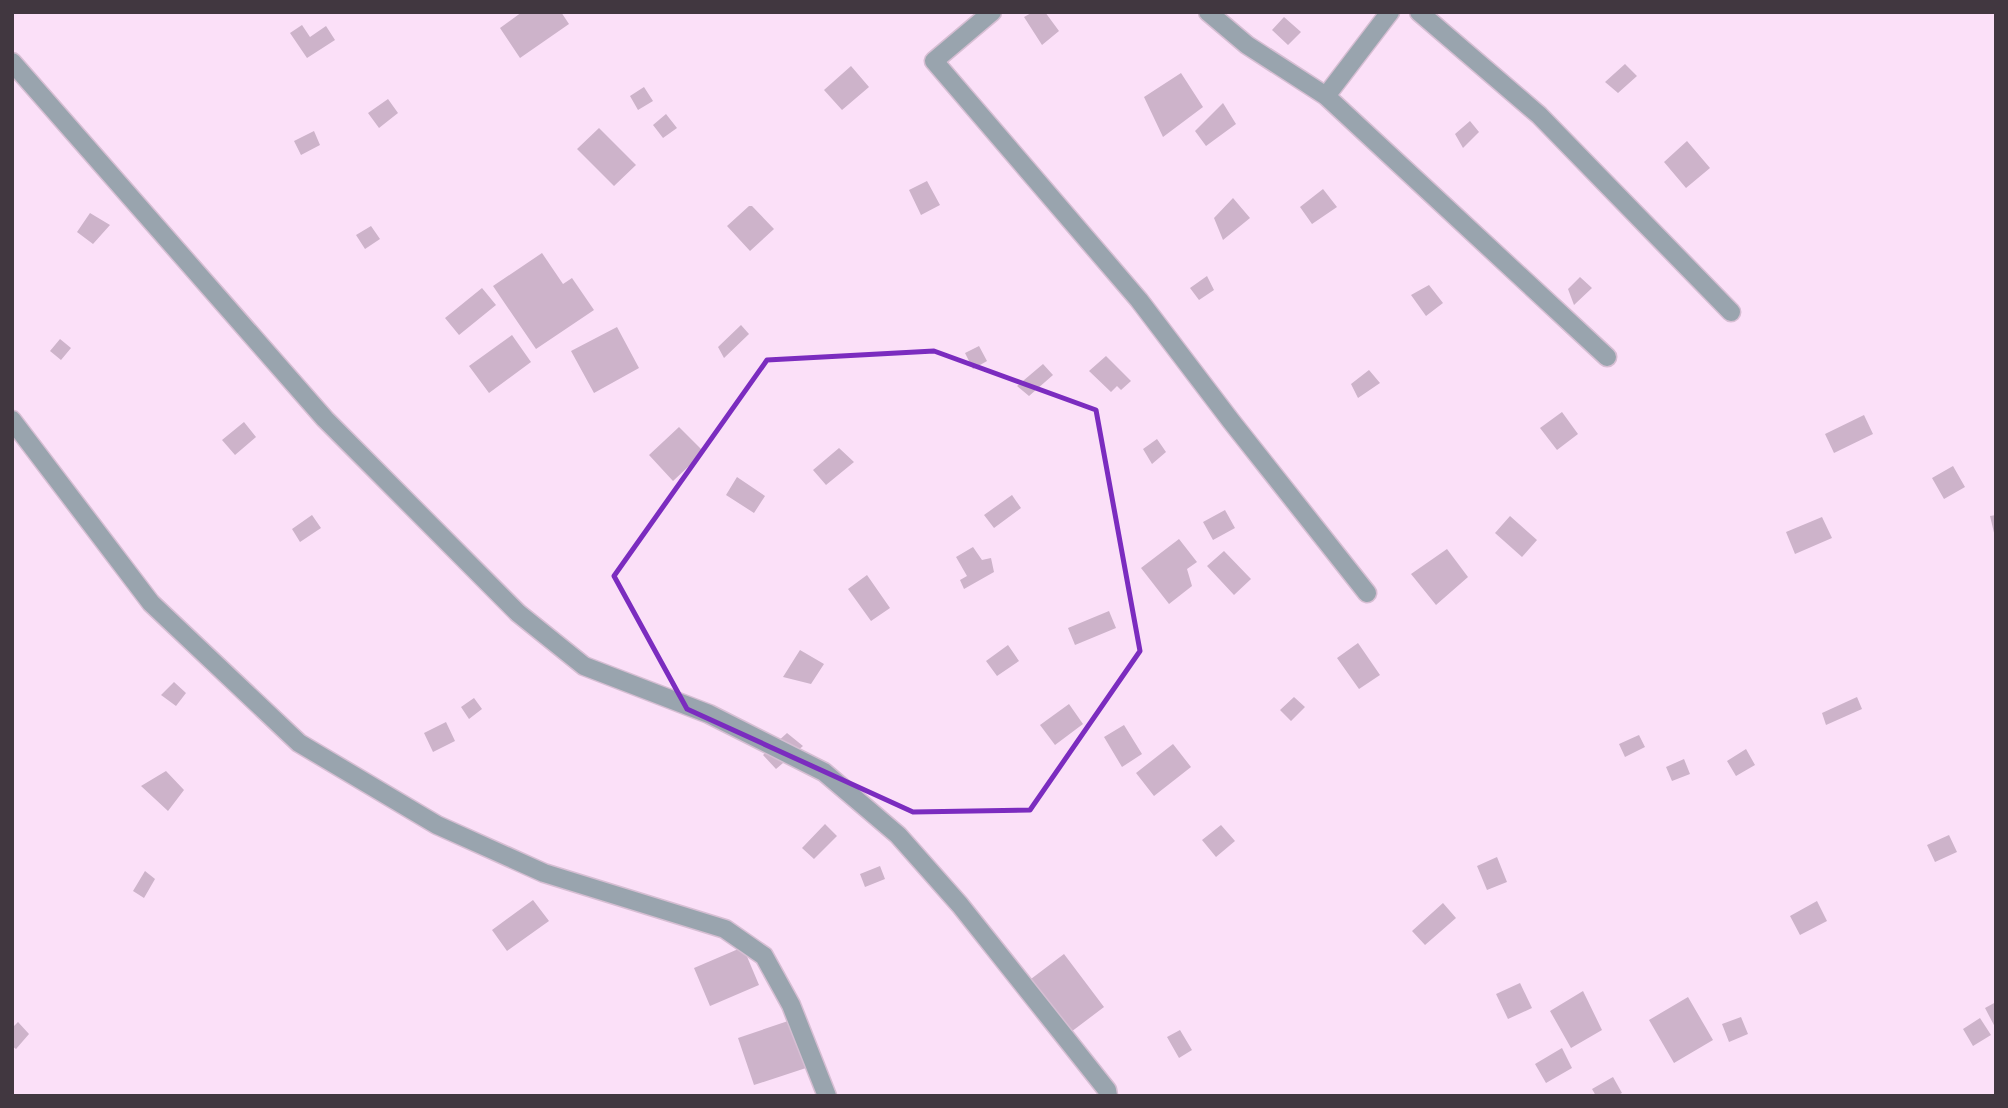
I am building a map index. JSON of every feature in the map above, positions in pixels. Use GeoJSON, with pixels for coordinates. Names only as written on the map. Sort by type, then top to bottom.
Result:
{"type":"FeatureCollection","features":[{"type":"Feature","properties":{"kind":"street"},"geometry":{"type":"LineString","coordinates":[[992,12],[934,61],[1139,300],[1230,421],[1367,593]]}},
{"type":"Feature","properties":{"kind":"street"},"geometry":{"type":"LineString","coordinates":[[1209,12],[1247,45],[1326,96],[1607,357]]}},
{"type":"Feature","properties":{"kind":"street"},"geometry":{"type":"LineString","coordinates":[[1326,96],[1390,12]]}},
{"type":"Feature","properties":{"kind":"street"},"geometry":{"type":"LineString","coordinates":[[1419,12],[1539,115],[1731,312]]}},
{"type":"Feature","properties":{"kind":"street"},"geometry":{"type":"LineString","coordinates":[[12,62],[325,419],[518,613],[584,666],[709,714],[824,772],[898,835],[960,905],[1107,1090],[1108,1096]]}},
{"type":"Feature","properties":{"kind":"street"},"geometry":{"type":"LineString","coordinates":[[12,420],[151,603],[299,743],[437,825],[544,873],[725,929],[764,956],[791,1005],[827,1096]]}},
{"type":"Feature","properties":{"kind":"highlighted area"},"geometry":{"type":"Polygon","coordinates":[[[934,351],[1096,410],[1140,651],[1030,810],[913,812],[687,709],[614,576],[767,360],[934,351]]]}},
{"type":"Feature","properties":{"kind":"building"},"geometry":{"type":"Polygon","coordinates":[[[522,12],[561,12],[569,24],[520,58],[500,28],[522,12]]]}},
{"type":"Feature","properties":{"kind":"building"},"geometry":{"type":"Polygon","coordinates":[[[1033,12],[1045,12],[1059,31],[1042,45],[1024,17],[1033,12]]]}},
{"type":"Feature","properties":{"kind":"building"},"geometry":{"type":"Polygon","coordinates":[[[1284,17],[1301,32],[1288,45],[1272,30],[1284,17]]]}},
{"type":"Feature","properties":{"kind":"building"},"geometry":{"type":"Polygon","coordinates":[[[302,25],[310,37],[326,26],[335,40],[307,58],[290,33],[302,25]]]}},
{"type":"Feature","properties":{"kind":"building"},"geometry":{"type":"Polygon","coordinates":[[[1625,64],[1637,76],[1618,93],[1605,82],[1625,64]]]}},
{"type":"Feature","properties":{"kind":"building"},"geometry":{"type":"Polygon","coordinates":[[[851,66],[869,87],[842,110],[824,90],[851,66]]]}},
{"type":"Feature","properties":{"kind":"building"},"geometry":{"type":"Polygon","coordinates":[[[1181,73],[1203,107],[1163,137],[1144,97],[1181,73]]]}},
{"type":"Feature","properties":{"kind":"building"},"geometry":{"type":"Polygon","coordinates":[[[644,87],[653,101],[638,110],[630,96],[644,87]]]}},
{"type":"Feature","properties":{"kind":"building"},"geometry":{"type":"Polygon","coordinates":[[[388,99],[398,113],[379,128],[368,113],[388,99]]]}},
{"type":"Feature","properties":{"kind":"building"},"geometry":{"type":"Polygon","coordinates":[[[1223,103],[1236,124],[1206,146],[1195,131],[1223,103]]]}},
{"type":"Feature","properties":{"kind":"building"},"geometry":{"type":"Polygon","coordinates":[[[666,114],[677,128],[663,138],[653,125],[666,114]]]}},
{"type":"Feature","properties":{"kind":"building"},"geometry":{"type":"Polygon","coordinates":[[[1470,121],[1479,132],[1463,148],[1455,134],[1470,121]]]}},
{"type":"Feature","properties":{"kind":"building"},"geometry":{"type":"Polygon","coordinates":[[[599,128],[636,165],[614,186],[577,149],[599,128]]]}},
{"type":"Feature","properties":{"kind":"building"},"geometry":{"type":"Polygon","coordinates":[[[314,131],[320,145],[301,155],[294,141],[314,131]]]}},
{"type":"Feature","properties":{"kind":"building"},"geometry":{"type":"Polygon","coordinates":[[[1687,141],[1710,168],[1686,188],[1664,162],[1687,141]]]}},
{"type":"Feature","properties":{"kind":"building"},"geometry":{"type":"Polygon","coordinates":[[[927,181],[940,205],[921,215],[909,190],[927,181]]]}},
{"type":"Feature","properties":{"kind":"building"},"geometry":{"type":"Polygon","coordinates":[[[1323,189],[1337,207],[1312,224],[1300,207],[1323,189]]]}},
{"type":"Feature","properties":{"kind":"building"},"geometry":{"type":"Polygon","coordinates":[[[1233,198],[1250,218],[1223,240],[1214,218],[1233,198]]]}},
{"type":"Feature","properties":{"kind":"building"},"geometry":{"type":"Polygon","coordinates":[[[749,206],[774,229],[750,251],[727,226],[749,206]]]}},
{"type":"Feature","properties":{"kind":"building"},"geometry":{"type":"Polygon","coordinates":[[[90,213],[110,225],[93,244],[77,232],[90,213]]]}},
{"type":"Feature","properties":{"kind":"building"},"geometry":{"type":"Polygon","coordinates":[[[371,226],[380,239],[365,249],[356,235],[371,226]]]}},
{"type":"Feature","properties":{"kind":"building"},"geometry":{"type":"Polygon","coordinates":[[[542,253],[563,284],[572,278],[594,310],[536,349],[493,286],[542,253]]]}},
{"type":"Feature","properties":{"kind":"building"},"geometry":{"type":"Polygon","coordinates":[[[1207,276],[1214,290],[1199,300],[1190,288],[1207,276]]]}},
{"type":"Feature","properties":{"kind":"building"},"geometry":{"type":"Polygon","coordinates":[[[1580,277],[1592,288],[1574,305],[1568,289],[1580,277]]]}},
{"type":"Feature","properties":{"kind":"building"},"geometry":{"type":"Polygon","coordinates":[[[1429,285],[1443,303],[1426,316],[1411,295],[1429,285]]]}},
{"type":"Feature","properties":{"kind":"building"},"geometry":{"type":"Polygon","coordinates":[[[482,288],[496,305],[459,335],[445,318],[482,288]]]}},
{"type":"Feature","properties":{"kind":"building"},"geometry":{"type":"Polygon","coordinates":[[[741,325],[749,334],[724,358],[718,347],[741,325]]]}},
{"type":"Feature","properties":{"kind":"building"},"geometry":{"type":"Polygon","coordinates":[[[617,327],[639,368],[594,393],[571,351],[617,327]]]}},
{"type":"Feature","properties":{"kind":"building"},"geometry":{"type":"Polygon","coordinates":[[[512,335],[531,362],[489,393],[469,366],[512,335]]]}},
{"type":"Feature","properties":{"kind":"building"},"geometry":{"type":"Polygon","coordinates":[[[60,339],[71,348],[61,360],[50,351],[60,339]]]}},
{"type":"Feature","properties":{"kind":"building"},"geometry":{"type":"Polygon","coordinates":[[[979,346],[987,361],[973,369],[965,353],[979,346]]]}},
{"type":"Feature","properties":{"kind":"building"},"geometry":{"type":"Polygon","coordinates":[[[1106,356],[1131,381],[1121,390],[1117,386],[1111,392],[1089,371],[1106,356]]]}},
{"type":"Feature","properties":{"kind":"building"},"geometry":{"type":"Polygon","coordinates":[[[1043,364],[1053,375],[1029,396],[1017,386],[1043,364]]]}},
{"type":"Feature","properties":{"kind":"building"},"geometry":{"type":"Polygon","coordinates":[[[1369,370],[1380,383],[1358,398],[1351,384],[1369,370]]]}},
{"type":"Feature","properties":{"kind":"building"},"geometry":{"type":"Polygon","coordinates":[[[1562,412],[1578,434],[1557,450],[1540,428],[1562,412]]]}},
{"type":"Feature","properties":{"kind":"building"},"geometry":{"type":"Polygon","coordinates":[[[1864,415],[1873,434],[1834,453],[1825,434],[1864,415]]]}},
{"type":"Feature","properties":{"kind":"building"},"geometry":{"type":"Polygon","coordinates":[[[244,422],[256,437],[235,455],[222,440],[244,422]]]}},
{"type":"Feature","properties":{"kind":"building"},"geometry":{"type":"Polygon","coordinates":[[[679,427],[704,452],[673,481],[649,455],[679,427]]]}},
{"type":"Feature","properties":{"kind":"building"},"geometry":{"type":"Polygon","coordinates":[[[1157,439],[1166,452],[1152,464],[1143,449],[1157,439]]]}},
{"type":"Feature","properties":{"kind":"building"},"geometry":{"type":"Polygon","coordinates":[[[839,448],[854,462],[826,485],[813,470],[839,448]]]}},
{"type":"Feature","properties":{"kind":"building"},"geometry":{"type":"Polygon","coordinates":[[[1953,466],[1965,487],[1944,499],[1932,478],[1953,466]]]}},
{"type":"Feature","properties":{"kind":"building"},"geometry":{"type":"Polygon","coordinates":[[[737,477],[765,496],[754,513],[726,495],[737,477]]]}},
{"type":"Feature","properties":{"kind":"building"},"geometry":{"type":"Polygon","coordinates":[[[1012,495],[1021,508],[994,528],[984,515],[1012,495]]]}},
{"type":"Feature","properties":{"kind":"building"},"geometry":{"type":"Polygon","coordinates":[[[1225,510],[1235,528],[1213,540],[1203,522],[1225,510]]]}},
{"type":"Feature","properties":{"kind":"building"},"geometry":{"type":"Polygon","coordinates":[[[312,515],[321,528],[300,542],[292,529],[312,515]]]}},
{"type":"Feature","properties":{"kind":"building"},"geometry":{"type":"Polygon","coordinates":[[[1996,515],[1996,537],[1995,537],[1990,516],[1996,515]]]}},
{"type":"Feature","properties":{"kind":"building"},"geometry":{"type":"Polygon","coordinates":[[[1510,516],[1537,540],[1522,557],[1495,533],[1510,516]]]}},
{"type":"Feature","properties":{"kind":"building"},"geometry":{"type":"Polygon","coordinates":[[[1822,517],[1832,538],[1795,554],[1786,532],[1822,517]]]}},
{"type":"Feature","properties":{"kind":"building"},"geometry":{"type":"Polygon","coordinates":[[[1179,539],[1197,562],[1187,569],[1192,586],[1169,604],[1141,568],[1179,539]]]}},
{"type":"Feature","properties":{"kind":"building"},"geometry":{"type":"Polygon","coordinates":[[[973,547],[982,560],[991,558],[994,572],[964,589],[960,580],[967,576],[956,557],[973,547]]]}},
{"type":"Feature","properties":{"kind":"building"},"geometry":{"type":"Polygon","coordinates":[[[1447,549],[1468,577],[1436,605],[1411,574],[1447,549]]]}},
{"type":"Feature","properties":{"kind":"building"},"geometry":{"type":"Polygon","coordinates":[[[1224,551],[1251,579],[1234,595],[1207,566],[1224,551]]]}},
{"type":"Feature","properties":{"kind":"building"},"geometry":{"type":"Polygon","coordinates":[[[867,575],[890,608],[871,621],[848,589],[867,575]]]}},
{"type":"Feature","properties":{"kind":"building"},"geometry":{"type":"Polygon","coordinates":[[[1109,611],[1116,628],[1075,645],[1068,628],[1109,611]]]}},
{"type":"Feature","properties":{"kind":"building"},"geometry":{"type":"Polygon","coordinates":[[[1358,643],[1380,675],[1359,689],[1337,658],[1358,643]]]}},
{"type":"Feature","properties":{"kind":"building"},"geometry":{"type":"Polygon","coordinates":[[[1008,645],[1019,661],[997,676],[986,661],[1008,645]]]}},
{"type":"Feature","properties":{"kind":"building"},"geometry":{"type":"Polygon","coordinates":[[[800,650],[824,664],[811,684],[783,677],[800,650]]]}},
{"type":"Feature","properties":{"kind":"building"},"geometry":{"type":"Polygon","coordinates":[[[174,682],[186,693],[176,706],[161,695],[174,682]]]}},
{"type":"Feature","properties":{"kind":"building"},"geometry":{"type":"Polygon","coordinates":[[[1294,697],[1305,707],[1291,721],[1280,710],[1294,697]]]}},
{"type":"Feature","properties":{"kind":"building"},"geometry":{"type":"Polygon","coordinates":[[[1857,697],[1862,709],[1826,725],[1822,713],[1857,697]]]}},
{"type":"Feature","properties":{"kind":"building"},"geometry":{"type":"Polygon","coordinates":[[[474,698],[482,709],[469,719],[461,707],[474,698]]]}},
{"type":"Feature","properties":{"kind":"building"},"geometry":{"type":"Polygon","coordinates":[[[1069,704],[1083,724],[1055,745],[1040,725],[1069,704]]]}},
{"type":"Feature","properties":{"kind":"building"},"geometry":{"type":"Polygon","coordinates":[[[446,722],[455,741],[433,752],[424,733],[446,722]]]}},
{"type":"Feature","properties":{"kind":"building"},"geometry":{"type":"Polygon","coordinates":[[[1124,725],[1142,754],[1122,767],[1104,737],[1124,725]]]}},
{"type":"Feature","properties":{"kind":"building"},"geometry":{"type":"Polygon","coordinates":[[[787,733],[803,746],[776,769],[763,755],[787,733]]]}},
{"type":"Feature","properties":{"kind":"building"},"geometry":{"type":"Polygon","coordinates":[[[1639,735],[1645,747],[1625,757],[1619,744],[1639,735]]]}},
{"type":"Feature","properties":{"kind":"building"},"geometry":{"type":"Polygon","coordinates":[[[1173,744],[1191,767],[1154,796],[1136,773],[1173,744]]]}},
{"type":"Feature","properties":{"kind":"building"},"geometry":{"type":"Polygon","coordinates":[[[1746,749],[1755,765],[1736,776],[1727,761],[1746,749]]]}},
{"type":"Feature","properties":{"kind":"building"},"geometry":{"type":"Polygon","coordinates":[[[1684,759],[1690,774],[1672,781],[1666,767],[1684,759]]]}},
{"type":"Feature","properties":{"kind":"building"},"geometry":{"type":"Polygon","coordinates":[[[166,771],[184,790],[168,811],[141,786],[166,771]]]}},
{"type":"Feature","properties":{"kind":"building"},"geometry":{"type":"Polygon","coordinates":[[[825,824],[837,836],[814,859],[802,848],[825,824]]]}},
{"type":"Feature","properties":{"kind":"building"},"geometry":{"type":"Polygon","coordinates":[[[1221,825],[1235,841],[1216,857],[1202,840],[1221,825]]]}},
{"type":"Feature","properties":{"kind":"building"},"geometry":{"type":"Polygon","coordinates":[[[1949,835],[1957,852],[1935,862],[1927,845],[1949,835]]]}},
{"type":"Feature","properties":{"kind":"building"},"geometry":{"type":"Polygon","coordinates":[[[1497,857],[1507,882],[1487,890],[1477,866],[1497,857]]]}},
{"type":"Feature","properties":{"kind":"building"},"geometry":{"type":"Polygon","coordinates":[[[880,866],[885,879],[865,887],[860,874],[880,866]]]}},
{"type":"Feature","properties":{"kind":"building"},"geometry":{"type":"Polygon","coordinates":[[[145,871],[155,879],[144,898],[133,891],[145,871]]]}},
{"type":"Feature","properties":{"kind":"building"},"geometry":{"type":"Polygon","coordinates":[[[533,900],[549,921],[507,951],[492,930],[533,900]]]}},
{"type":"Feature","properties":{"kind":"building"},"geometry":{"type":"Polygon","coordinates":[[[1817,901],[1827,921],[1800,935],[1790,916],[1817,901]]]}},
{"type":"Feature","properties":{"kind":"building"},"geometry":{"type":"Polygon","coordinates":[[[1443,903],[1456,918],[1425,945],[1412,931],[1443,903]]]}},
{"type":"Feature","properties":{"kind":"building"},"geometry":{"type":"Polygon","coordinates":[[[743,947],[759,985],[710,1006],[694,968],[743,947]]]}},
{"type":"Feature","properties":{"kind":"building"},"geometry":{"type":"Polygon","coordinates":[[[1064,954],[1104,1007],[1067,1035],[1027,982],[1064,954]]]}},
{"type":"Feature","properties":{"kind":"building"},"geometry":{"type":"Polygon","coordinates":[[[1520,983],[1532,1008],[1508,1019],[1496,994],[1520,983]]]}},
{"type":"Feature","properties":{"kind":"building"},"geometry":{"type":"Polygon","coordinates":[[[1583,991],[1602,1030],[1571,1048],[1550,1011],[1583,991]]]}},
{"type":"Feature","properties":{"kind":"building"},"geometry":{"type":"Polygon","coordinates":[[[1688,997],[1713,1040],[1674,1063],[1649,1020],[1688,997]]]}},
{"type":"Feature","properties":{"kind":"building"},"geometry":{"type":"Polygon","coordinates":[[[1996,1002],[1996,1029],[1985,1008],[1996,1002]]]}},
{"type":"Feature","properties":{"kind":"building"},"geometry":{"type":"Polygon","coordinates":[[[1741,1017],[1748,1034],[1729,1042],[1722,1024],[1741,1017]]]}},
{"type":"Feature","properties":{"kind":"building"},"geometry":{"type":"Polygon","coordinates":[[[1980,1018],[1991,1035],[1973,1046],[1963,1029],[1980,1018]]]}},
{"type":"Feature","properties":{"kind":"building"},"geometry":{"type":"Polygon","coordinates":[[[791,1020],[806,1068],[754,1085],[738,1038],[791,1020]]]}},
{"type":"Feature","properties":{"kind":"building"},"geometry":{"type":"Polygon","coordinates":[[[18,1022],[29,1034],[16,1049],[12,1046],[12,1028],[18,1022]]]}},
{"type":"Feature","properties":{"kind":"building"},"geometry":{"type":"Polygon","coordinates":[[[1180,1030],[1192,1050],[1179,1058],[1167,1037],[1180,1030]]]}},
{"type":"Feature","properties":{"kind":"building"},"geometry":{"type":"Polygon","coordinates":[[[1562,1048],[1572,1068],[1546,1083],[1535,1064],[1562,1048]]]}},
{"type":"Feature","properties":{"kind":"building"},"geometry":{"type":"Polygon","coordinates":[[[1613,1077],[1622,1093],[1616,1096],[1596,1096],[1592,1089],[1613,1077]]]}}]}
